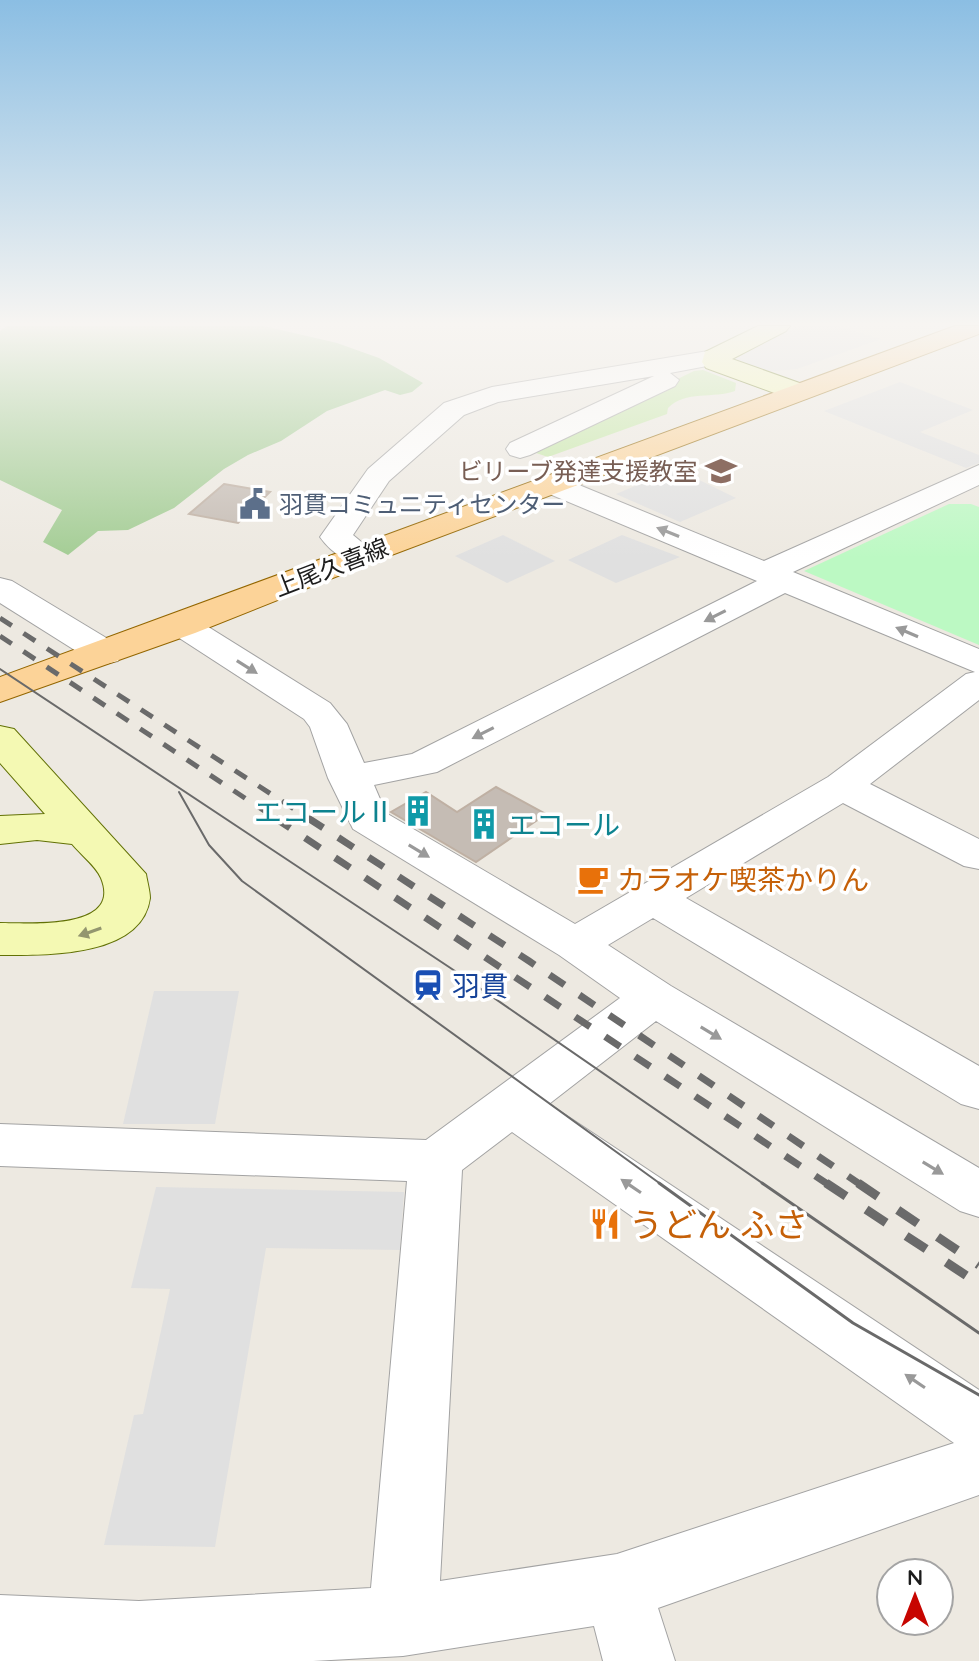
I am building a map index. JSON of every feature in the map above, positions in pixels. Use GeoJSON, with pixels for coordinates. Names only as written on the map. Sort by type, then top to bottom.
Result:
{"type":"FeatureCollection","features":[{"type":"Feature","properties":{"kind":"main road","name":"上尾久喜線"},"geometry":{"type":"LineString","coordinates":[[0,690],[182,625],[767,404]]}},
{"type":"Feature","properties":{"kind":"street"},"geometry":{"type":"LineString","coordinates":[[361,555],[336,537],[378,475],[454,409],[469,404]]}},
{"type":"Feature","properties":{"kind":"street"},"geometry":{"type":"LineString","coordinates":[[520,449],[617,404]]}},
{"type":"Feature","properties":{"kind":"street"},"geometry":{"type":"LineString","coordinates":[[551,484],[979,662]]}},
{"type":"Feature","properties":{"kind":"street"},"geometry":{"type":"LineString","coordinates":[[348,778],[423,764],[775,576],[970,486]]}},
{"type":"Feature","properties":{"kind":"street"},"geometry":{"type":"LineString","coordinates":[[0,588],[105,653]]}},
{"type":"Feature","properties":{"kind":"street"},"geometry":{"type":"LineString","coordinates":[[182,625],[317,711],[328,724],[368,820],[575,944],[654,998],[979,1195]]}},
{"type":"Feature","properties":{"kind":"street"},"geometry":{"type":"LineString","coordinates":[[575,944],[842,786],[979,682]]}},
{"type":"Feature","properties":{"kind":"street"},"geometry":{"type":"LineString","coordinates":[[0,738],[123,874],[128,888],[124,908],[110,923],[92,934],[0,939]]}},
{"type":"Feature","properties":{"kind":"street"},"geometry":{"type":"LineString","coordinates":[[842,786],[979,856]]}},
{"type":"Feature","properties":{"kind":"street"},"geometry":{"type":"LineString","coordinates":[[0,830],[37,827],[83,832]]}},
{"type":"Feature","properties":{"kind":"street"},"geometry":{"type":"LineString","coordinates":[[653,898],[979,1090]]}},
{"type":"Feature","properties":{"kind":"street"},"geometry":{"type":"LineString","coordinates":[[0,1145],[436,1161],[654,998]]}},
{"type":"Feature","properties":{"kind":"street"},"geometry":{"type":"LineString","coordinates":[[512,1105],[979,1425]]}},
{"type":"Feature","properties":{"kind":"street"},"geometry":{"type":"LineString","coordinates":[[403,1621],[436,1161]]}},
{"type":"Feature","properties":{"kind":"street"},"geometry":{"type":"LineString","coordinates":[[0,1630],[139,1636],[403,1621],[617,1588],[979,1465]]}},
{"type":"Feature","properties":{"kind":"street"},"geometry":{"type":"LineString","coordinates":[[617,1588],[639,1661]]}},
{"type":"Feature","properties":{"kind":"green space"},"geometry":{"type":"Polygon","coordinates":[[[0,404],[348,404],[327,411],[281,441],[224,469],[174,508],[128,530],[98,531],[68,555],[43,542],[62,510],[0,480],[0,404]]]}},
{"type":"Feature","properties":{"kind":"green space"},"geometry":{"type":"Polygon","coordinates":[[[627,404],[673,404],[667,414],[548,457],[530,451],[627,404]]]}},
{"type":"Feature","properties":{"kind":"green space"},"geometry":{"type":"Polygon","coordinates":[[[949,504],[979,507],[979,645],[804,571],[949,504]]]}},
{"type":"Feature","properties":{"kind":"shaded area"},"geometry":{"type":"Polygon","coordinates":[[[844,404],[956,404],[973,410],[920,432],[979,455],[979,463],[966,468],[824,411],[844,404]]]}},
{"type":"Feature","properties":{"kind":"shaded area"},"geometry":{"type":"Polygon","coordinates":[[[683,466],[697,472],[691,476],[736,498],[680,522],[616,494],[683,466]]]}},
{"type":"Feature","properties":{"kind":"shaded area"},"geometry":{"type":"Polygon","coordinates":[[[503,535],[555,561],[507,583],[455,556],[503,535]]]}},
{"type":"Feature","properties":{"kind":"shaded area"},"geometry":{"type":"Polygon","coordinates":[[[622,535],[680,557],[616,583],[568,560],[622,535]]]}},
{"type":"Feature","properties":{"kind":"shaded area"},"geometry":{"type":"Polygon","coordinates":[[[154,991],[239,991],[215,1124],[123,1124],[154,991]]]}},
{"type":"Feature","properties":{"kind":"shaded area"},"geometry":{"type":"Polygon","coordinates":[[[156,1187],[404,1192],[400,1250],[266,1248],[215,1547],[104,1545],[134,1415],[143,1414],[170,1289],[131,1288],[156,1187]]]}},
{"type":"Feature","properties":{"kind":"building"},"geometry":{"type":"Polygon","coordinates":[[[224,484],[270,492],[238,523],[189,514],[224,484]]]}},
{"type":"Feature","properties":{"kind":"building","name":"エコール"},"geometry":{"type":"Polygon","coordinates":[[[496,787],[546,814],[476,862],[391,812],[426,792],[457,812],[496,787]]]}},
{"type":"Feature","properties":{"kind":"tram line"},"geometry":{"type":"LineString","coordinates":[[0,669],[452,969],[765,1185]]}},
{"type":"Feature","properties":{"kind":"tram line"},"geometry":{"type":"LineString","coordinates":[[179,792],[209,845],[242,881],[662,1185]]}},
{"type":"Feature","properties":{"kind":"tram line"},"geometry":{"type":"LineString","coordinates":[[659,1183],[853,1323],[979,1395]]}},
{"type":"Feature","properties":{"kind":"tram line"},"geometry":{"type":"LineString","coordinates":[[762,1183],[979,1333]]}},
{"type":"Feature","properties":{"kind":"railway"},"geometry":{"type":"LineString","coordinates":[[0,618],[311,820]]}},
{"type":"Feature","properties":{"kind":"railway"},"geometry":{"type":"LineString","coordinates":[[0,636],[278,820]]}},
{"type":"Feature","properties":{"kind":"railway"},"geometry":{"type":"LineString","coordinates":[[275,818],[829,1185]]}},
{"type":"Feature","properties":{"kind":"railway"},"geometry":{"type":"LineString","coordinates":[[308,818],[529,961],[861,1185]]}},
{"type":"Feature","properties":{"kind":"railway"},"geometry":{"type":"LineString","coordinates":[[826,1183],[979,1284]]}},
{"type":"Feature","properties":{"kind":"railway"},"geometry":{"type":"LineString","coordinates":[[858,1183],[979,1265]]}},
{"type":"Feature","properties":{"kind":"place","name":"ビリーブ発達支援教室"},"geometry":{"type":"Point","coordinates":[721,471]}},
{"type":"Feature","properties":{"kind":"place","name":"羽貫コミュニティセンター"},"geometry":{"type":"Point","coordinates":[255,504]}},
{"type":"Feature","properties":{"kind":"place","name":"エコールⅡ"},"geometry":{"type":"Point","coordinates":[418,811]}},
{"type":"Feature","properties":{"kind":"place","name":"エコール"},"geometry":{"type":"Point","coordinates":[484,824]}},
{"type":"Feature","properties":{"kind":"place","name":"カラオケ喫茶かりん"},"geometry":{"type":"Point","coordinates":[593,879]}},
{"type":"Feature","properties":{"kind":"place","name":"羽貫"},"geometry":{"type":"Point","coordinates":[428,985]}},
{"type":"Feature","properties":{"kind":"place","name":"うどん ふさ"},"geometry":{"type":"Point","coordinates":[605,1224]}}]}
